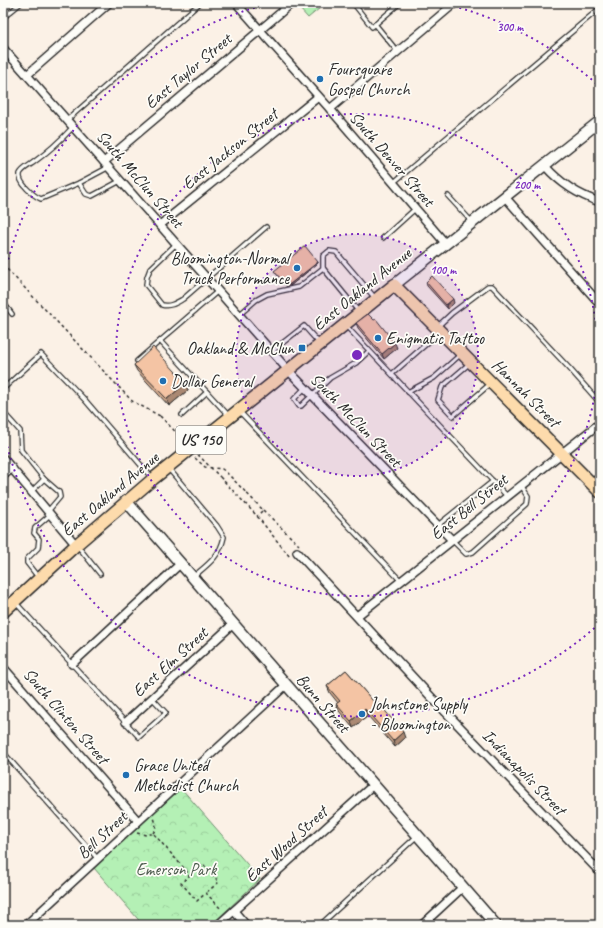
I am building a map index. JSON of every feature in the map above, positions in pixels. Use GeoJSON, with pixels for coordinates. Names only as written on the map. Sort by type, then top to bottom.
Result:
{"type":"FeatureCollection","features":[{"type":"Feature","properties":{"kind":"main road","name":"East Oakland Avenue"},"geometry":{"type":"LineString","coordinates":[[3,612],[76,544],[126,501],[394,285]]}},
{"type":"Feature","properties":{"kind":"main road","name":"Hannah Street"},"geometry":{"type":"LineString","coordinates":[[394,285],[600,492]]}},
{"type":"Feature","properties":{"kind":"street"},"geometry":{"type":"LineString","coordinates":[[27,75],[109,3]]}},
{"type":"Feature","properties":{"kind":"street","name":"South Denver Street"},"geometry":{"type":"LineString","coordinates":[[236,3],[330,109],[446,244]]}},
{"type":"Feature","properties":{"kind":"street","name":"East Taylor Street"},"geometry":{"type":"LineString","coordinates":[[107,165],[292,3]]}},
{"type":"Feature","properties":{"kind":"street"},"geometry":{"type":"LineString","coordinates":[[330,109],[455,3]]}},
{"type":"Feature","properties":{"kind":"street","name":"South McClun Street"},"geometry":{"type":"LineString","coordinates":[[3,48],[271,352],[452,540]]}},
{"type":"Feature","properties":{"kind":"street","name":"East Jackson Street"},"geometry":{"type":"LineString","coordinates":[[160,225],[318,97]]}},
{"type":"Feature","properties":{"kind":"street","name":"East Oakland Avenue"},"geometry":{"type":"LineString","coordinates":[[394,285],[600,121]]}},
{"type":"Feature","properties":{"kind":"street"},"geometry":{"type":"LineString","coordinates":[[545,166],[554,176],[569,187],[582,195],[600,202]]}},
{"type":"Feature","properties":{"kind":"street"},"geometry":{"type":"LineString","coordinates":[[505,197],[600,304]]}},
{"type":"Feature","properties":{"kind":"street","name":"East Bell Street"},"geometry":{"type":"LineString","coordinates":[[357,616],[600,422]]}},
{"type":"Feature","properties":{"kind":"street"},"geometry":{"type":"LineString","coordinates":[[3,458],[76,544]]}},
{"type":"Feature","properties":{"kind":"street"},"geometry":{"type":"LineString","coordinates":[[3,476],[12,468]]}},
{"type":"Feature","properties":{"kind":"street","name":"Bunn Street"},"geometry":{"type":"LineString","coordinates":[[126,501],[496,925]]}},
{"type":"Feature","properties":{"kind":"street","name":"Indianapolis Street"},"geometry":{"type":"LineString","coordinates":[[297,552],[439,704],[600,872]]}},
{"type":"Feature","properties":{"kind":"street"},"geometry":{"type":"LineString","coordinates":[[72,664],[180,564]]}},
{"type":"Feature","properties":{"kind":"street","name":"East Elm Street"},"geometry":{"type":"LineString","coordinates":[[126,722],[233,624]]}},
{"type":"Feature","properties":{"kind":"street","name":"South Clinton Street"},"geometry":{"type":"LineString","coordinates":[[3,667],[138,821]]}},
{"type":"Feature","properties":{"kind":"street","name":"Bell Street"},"geometry":{"type":"LineString","coordinates":[[26,925],[286,685]]}},
{"type":"Feature","properties":{"kind":"street","name":"East Wood Street"},"geometry":{"type":"LineString","coordinates":[[218,925],[373,785]]}},
{"type":"Feature","properties":{"kind":"street"},"geometry":{"type":"LineString","coordinates":[[422,925],[463,887]]}},
{"type":"Feature","properties":{"kind":"street"},"geometry":{"type":"LineString","coordinates":[[234,911],[246,925]]}},
{"type":"Feature","properties":{"kind":"lane"},"geometry":{"type":"LineString","coordinates":[[3,18],[21,3]]}},
{"type":"Feature","properties":{"kind":"lane"},"geometry":{"type":"LineString","coordinates":[[67,120],[200,3]]}},
{"type":"Feature","properties":{"kind":"lane"},"geometry":{"type":"LineString","coordinates":[[353,3],[372,27],[400,3]]}},
{"type":"Feature","properties":{"kind":"lane"},"geometry":{"type":"LineString","coordinates":[[393,183],[600,8]]}},
{"type":"Feature","properties":{"kind":"lane"},"geometry":{"type":"LineString","coordinates":[[375,24],[398,52]]}},
{"type":"Feature","properties":{"kind":"lane"},"geometry":{"type":"LineString","coordinates":[[73,127],[44,155],[20,174],[20,179],[25,187],[35,197],[41,199],[78,184],[107,165]]}},
{"type":"Feature","properties":{"kind":"lane"},"geometry":{"type":"LineString","coordinates":[[78,184],[86,194],[92,196],[120,180]]}},
{"type":"Feature","properties":{"kind":"lane"},"geometry":{"type":"LineString","coordinates":[[448,196],[472,223]]}},
{"type":"Feature","properties":{"kind":"lane"},"geometry":{"type":"LineString","coordinates":[[383,238],[415,209]]}},
{"type":"Feature","properties":{"kind":"lane"},"geometry":{"type":"LineString","coordinates":[[177,244],[150,269],[147,277],[146,285],[162,305],[166,306],[183,299],[266,227]]}},
{"type":"Feature","properties":{"kind":"lane"},"geometry":{"type":"LineString","coordinates":[[359,313],[323,268],[323,256],[329,251],[336,252],[376,299]]}},
{"type":"Feature","properties":{"kind":"lane"},"geometry":{"type":"LineString","coordinates":[[239,315],[256,300],[267,294],[299,287],[323,268]]}},
{"type":"Feature","properties":{"kind":"lane"},"geometry":{"type":"LineString","coordinates":[[392,374],[438,330],[452,313],[488,286],[492,286],[600,403]]}},
{"type":"Feature","properties":{"kind":"lane"},"geometry":{"type":"LineString","coordinates":[[137,361],[218,291]]}},
{"type":"Feature","properties":{"kind":"lane"},"geometry":{"type":"LineString","coordinates":[[3,302],[5,308],[12,314]]}},
{"type":"Feature","properties":{"kind":"lane"},"geometry":{"type":"LineString","coordinates":[[344,324],[507,496]]}},
{"type":"Feature","properties":{"kind":"lane"},"geometry":{"type":"LineString","coordinates":[[271,352],[304,326],[320,344]]}},
{"type":"Feature","properties":{"kind":"lane"},"geometry":{"type":"LineString","coordinates":[[160,341],[207,392],[234,413],[400,581]]}},
{"type":"Feature","properties":{"kind":"lane"},"geometry":{"type":"LineString","coordinates":[[305,388],[294,399],[294,401],[300,406],[330,378],[356,363],[370,351]]}},
{"type":"Feature","properties":{"kind":"lane"},"geometry":{"type":"LineString","coordinates":[[408,392],[434,378],[462,353]]}},
{"type":"Feature","properties":{"kind":"lane"},"geometry":{"type":"LineString","coordinates":[[3,389],[41,354],[84,400],[153,479]]}},
{"type":"Feature","properties":{"kind":"lane"},"geometry":{"type":"LineString","coordinates":[[471,362],[442,387],[438,400],[453,416],[492,382]]}},
{"type":"Feature","properties":{"kind":"lane"},"geometry":{"type":"LineString","coordinates":[[182,415],[207,392]]}},
{"type":"Feature","properties":{"kind":"lane"},"geometry":{"type":"LineString","coordinates":[[3,412],[20,430],[21,450],[44,479],[59,492],[60,498],[50,512],[35,528],[34,533],[39,539],[38,548],[27,558],[27,563],[40,579]]}},
{"type":"Feature","properties":{"kind":"lane"},"geometry":{"type":"LineString","coordinates":[[167,467],[217,526],[224,537],[222,547],[214,558],[193,578]]}},
{"type":"Feature","properties":{"kind":"lane"},"geometry":{"type":"LineString","coordinates":[[32,491],[44,479]]}},
{"type":"Feature","properties":{"kind":"lane"},"geometry":{"type":"LineString","coordinates":[[438,525],[493,481]]}},
{"type":"Feature","properties":{"kind":"lane"},"geometry":{"type":"LineString","coordinates":[[452,540],[466,554],[473,552],[527,504],[528,496],[521,485]]}},
{"type":"Feature","properties":{"kind":"lane"},"geometry":{"type":"LineString","coordinates":[[76,544],[100,574]]}},
{"type":"Feature","properties":{"kind":"lane"},"geometry":{"type":"LineString","coordinates":[[14,602],[139,737],[166,713],[152,698]]}},
{"type":"Feature","properties":{"kind":"lane"},"geometry":{"type":"LineString","coordinates":[[3,752],[98,859]]}},
{"type":"Feature","properties":{"kind":"lane"},"geometry":{"type":"LineString","coordinates":[[320,925],[418,836]]}},
{"type":"Feature","properties":{"kind":"path"},"geometry":{"type":"LineString","coordinates":[[3,266],[132,401],[160,416],[220,477]]}},
{"type":"Feature","properties":{"kind":"path"},"geometry":{"type":"LineString","coordinates":[[195,458],[205,467],[222,469],[227,473],[302,547],[297,552]]}},
{"type":"Feature","properties":{"kind":"path"},"geometry":{"type":"LineString","coordinates":[[257,516],[263,510]]}},
{"type":"Feature","properties":{"kind":"path"},"geometry":{"type":"LineString","coordinates":[[137,833],[146,835],[153,833],[156,824],[154,818]]}},
{"type":"Feature","properties":{"kind":"path"},"geometry":{"type":"LineString","coordinates":[[153,833],[190,875]]}},
{"type":"Feature","properties":{"kind":"path"},"geometry":{"type":"LineString","coordinates":[[203,864],[219,882],[206,892],[197,901],[181,883],[203,864]]}},
{"type":"Feature","properties":{"kind":"path"},"geometry":{"type":"LineString","coordinates":[[206,892],[222,910]]}},
{"type":"Feature","properties":{"kind":"green space"},"geometry":{"type":"Polygon","coordinates":[[[305,3],[326,3],[308,18],[299,8],[305,3]]]}},
{"type":"Feature","properties":{"kind":"green space","name":"Emerson Park"},"geometry":{"type":"Polygon","coordinates":[[[181,788],[260,879],[211,925],[143,925],[94,868],[181,788]]]}},
{"type":"Feature","properties":{"kind":"building","name":"Bloomington-Normal Truck Performance"},"geometry":{"type":"Polygon","coordinates":[[[305,246],[318,262],[290,284],[286,285],[274,271],[305,246]]]}},
{"type":"Feature","properties":{"kind":"building"},"geometry":{"type":"Polygon","coordinates":[[[432,276],[453,299],[446,305],[426,282],[432,276]]]}},
{"type":"Feature","properties":{"kind":"building","name":"Enigmatic Tattoo"},"geometry":{"type":"Polygon","coordinates":[[[368,314],[374,320],[376,319],[395,343],[382,354],[356,323],[368,314]]]}},
{"type":"Feature","properties":{"kind":"building","name":"Dollar General"},"geometry":{"type":"Polygon","coordinates":[[[153,347],[186,383],[167,399],[134,365],[153,347]]]}},
{"type":"Feature","properties":{"kind":"building","name":"Johnstone Supply - Bloomington"},"geometry":{"type":"Polygon","coordinates":[[[346,670],[373,701],[375,699],[403,732],[393,741],[365,709],[351,721],[336,704],[340,701],[327,686],[346,670]]]}},
{"type":"Feature","properties":{"kind":"place","name":"Foursquare Gospel Church"},"geometry":{"type":"Point","coordinates":[320,79]}},
{"type":"Feature","properties":{"kind":"place","name":"Bloomington-Normal Truck Performance"},"geometry":{"type":"Point","coordinates":[297,268]}},
{"type":"Feature","properties":{"kind":"place","name":"Enigmatic Tattoo"},"geometry":{"type":"Point","coordinates":[378,338]}},
{"type":"Feature","properties":{"kind":"place","name":"Oakland & McClun"},"geometry":{"type":"Point","coordinates":[302,348]}},
{"type":"Feature","properties":{"kind":"place","name":"Dollar General"},"geometry":{"type":"Point","coordinates":[163,381]}},
{"type":"Feature","properties":{"kind":"place","name":"Johnstone Supply - Bloomington"},"geometry":{"type":"Point","coordinates":[362,714]}},
{"type":"Feature","properties":{"kind":"place","name":"Grace United Methodist Church"},"geometry":{"type":"Point","coordinates":[126,775]}}]}
